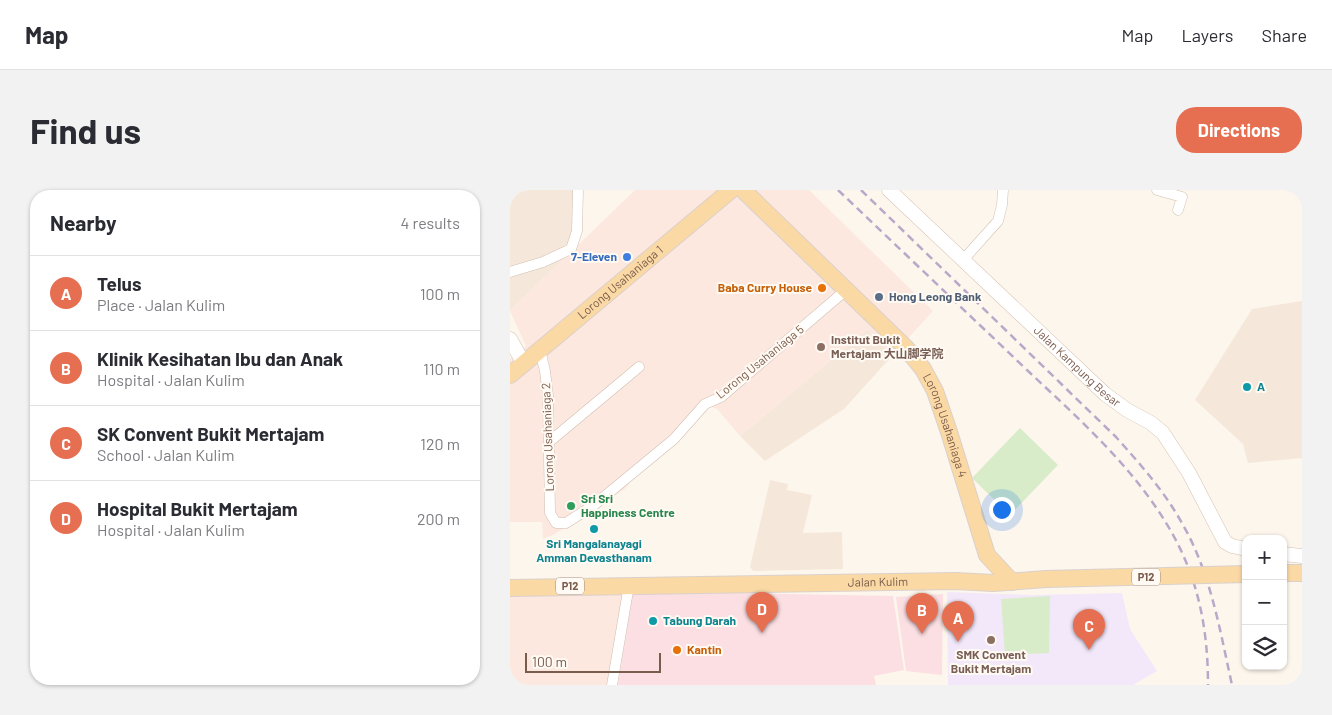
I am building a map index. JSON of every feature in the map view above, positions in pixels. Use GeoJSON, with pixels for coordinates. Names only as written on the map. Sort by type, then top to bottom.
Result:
{"type":"FeatureCollection","features":[{"type":"Feature","properties":{"kind":"main road","name":"Lorong Usahaniaga 1"},"geometry":{"type":"LineString","coordinates":[[510,375],[731,190]]}},
{"type":"Feature","properties":{"kind":"main road","name":"Lorong Usahaniaga 4"},"geometry":{"type":"LineString","coordinates":[[743,190],[906,348],[923,368],[935,391],[987,555]]}},
{"type":"Feature","properties":{"kind":"main road"},"geometry":{"type":"LineString","coordinates":[[956,581],[973,577],[983,571],[987,555]]}},
{"type":"Feature","properties":{"kind":"main road"},"geometry":{"type":"LineString","coordinates":[[987,555],[1012,582]]}},
{"type":"Feature","properties":{"kind":"main road"},"geometry":{"type":"LineString","coordinates":[[1287,573],[1302,573]]}},
{"type":"Feature","properties":{"kind":"main road","name":"Jalan Kulim"},"geometry":{"type":"LineString","coordinates":[[510,588],[956,581],[993,584],[1046,579],[1242,574]]}},
{"type":"Feature","properties":{"kind":"street"},"geometry":{"type":"LineString","coordinates":[[510,272],[543,262],[571,248],[577,231],[578,190]]}},
{"type":"Feature","properties":{"kind":"street","name":"Jalan Kampung Besar"},"geometry":{"type":"LineString","coordinates":[[890,190],[1115,402],[1151,423],[1163,433],[1189,473],[1225,542],[1242,548]]}},
{"type":"Feature","properties":{"kind":"street"},"geometry":{"type":"LineString","coordinates":[[963,260],[998,221],[1003,190]]}},
{"type":"Feature","properties":{"kind":"street"},"geometry":{"type":"LineString","coordinates":[[1157,190],[1182,197],[1178,210]]}},
{"type":"Feature","properties":{"kind":"street","name":"Lorong Usahaniaga 5"},"geometry":{"type":"LineString","coordinates":[[556,523],[566,523],[594,505],[674,439],[705,404],[721,397],[846,290]]}},
{"type":"Feature","properties":{"kind":"street"},"geometry":{"type":"LineString","coordinates":[[510,339],[524,364]]}},
{"type":"Feature","properties":{"kind":"street","name":"Lorong Usahaniaga 2"},"geometry":{"type":"LineString","coordinates":[[540,350],[548,396],[550,513],[556,523]]}},
{"type":"Feature","properties":{"kind":"street"},"geometry":{"type":"LineString","coordinates":[[549,442],[639,367]]}},
{"type":"Feature","properties":{"kind":"street"},"geometry":{"type":"LineString","coordinates":[[1287,554],[1302,556]]}},
{"type":"Feature","properties":{"kind":"street"},"geometry":{"type":"LineString","coordinates":[[612,685],[629,585]]}},
{"type":"Feature","properties":{"kind":"shaded area"},"geometry":{"type":"Polygon","coordinates":[[[510,190],[576,190],[575,248],[510,311],[510,190]]]}},
{"type":"Feature","properties":{"kind":"shaded area"},"geometry":{"type":"Polygon","coordinates":[[[635,190],[809,190],[933,311],[891,357],[868,329],[740,436],[717,409],[709,406],[678,442],[631,481],[626,488],[555,534],[543,539],[542,522],[510,522],[510,359],[526,346],[510,311],[635,190]]]}},
{"type":"Feature","properties":{"kind":"shaded area"},"geometry":{"type":"Polygon","coordinates":[[[1302,301],[1302,458],[1248,463],[1243,444],[1195,400],[1252,309],[1302,301]]]}},
{"type":"Feature","properties":{"kind":"shaded area"},"geometry":{"type":"Polygon","coordinates":[[[868,329],[891,357],[844,409],[765,461],[740,436],[868,329]]]}},
{"type":"Feature","properties":{"kind":"shaded area"},"geometry":{"type":"Polygon","coordinates":[[[770,480],[788,484],[787,490],[812,495],[803,533],[842,532],[843,569],[753,571],[750,567],[770,480]]]}},
{"type":"Feature","properties":{"kind":"shaded area"},"geometry":{"type":"Polygon","coordinates":[[[633,591],[618,685],[510,685],[510,593],[633,591]]]}},
{"type":"Feature","properties":{"kind":"shaded area"},"geometry":{"type":"Polygon","coordinates":[[[633,591],[893,596],[904,670],[874,676],[876,685],[618,685],[633,591]]]}},
{"type":"Feature","properties":{"kind":"shaded area"},"geometry":{"type":"Polygon","coordinates":[[[947,592],[1034,595],[1122,593],[1130,629],[1157,671],[1133,685],[948,685],[947,592]]]}},
{"type":"Feature","properties":{"kind":"shaded area"},"geometry":{"type":"Polygon","coordinates":[[[943,594],[942,675],[906,671],[896,597],[943,594]]]}},
{"type":"Feature","properties":{"kind":"green space"},"geometry":{"type":"Polygon","coordinates":[[[1020,428],[1058,465],[1010,515],[972,478],[1020,428]]]}},
{"type":"Feature","properties":{"kind":"green space"},"geometry":{"type":"Polygon","coordinates":[[[1050,596],[1049,653],[1005,655],[1001,599],[1050,596]]]}},
{"type":"Feature","properties":{"kind":"railway"},"geometry":{"type":"LineString","coordinates":[[838,190],[1086,426],[1141,487],[1172,533],[1189,569],[1204,626],[1208,685]]}},
{"type":"Feature","properties":{"kind":"railway"},"geometry":{"type":"LineString","coordinates":[[861,190],[1116,437],[1160,490],[1183,525],[1201,563],[1214,603],[1232,685]]}},
{"type":"Feature","properties":{"kind":"place","name":"7-Eleven"},"geometry":{"type":"Point","coordinates":[627,257]}},
{"type":"Feature","properties":{"kind":"place","name":"Baba Curry House"},"geometry":{"type":"Point","coordinates":[822,288]}},
{"type":"Feature","properties":{"kind":"place","name":"Hong Leong Bank"},"geometry":{"type":"Point","coordinates":[879,297]}},
{"type":"Feature","properties":{"kind":"place","name":"Institut Bukit Mertajam 大山脚学院"},"geometry":{"type":"Point","coordinates":[821,347]}},
{"type":"Feature","properties":{"kind":"place","name":"A"},"geometry":{"type":"Point","coordinates":[1247,387]}},
{"type":"Feature","properties":{"kind":"place","name":"Sri Sri Happiness Centre"},"geometry":{"type":"Point","coordinates":[571,506]}},
{"type":"Feature","properties":{"kind":"place","name":"Sri Mangalanayagi Amman Devasthanam"},"geometry":{"type":"Point","coordinates":[594,529]}},
{"type":"Feature","properties":{"kind":"place","name":"Tabung Darah"},"geometry":{"type":"Point","coordinates":[653,621]}},
{"type":"Feature","properties":{"kind":"place","name":"Hospital Bukit Mertajam"},"geometry":{"type":"Point","coordinates":[762,633]}},
{"type":"Feature","properties":{"kind":"place","name":"Klinik Kesihatan Ibu dan Anak"},"geometry":{"type":"Point","coordinates":[922,634]}},
{"type":"Feature","properties":{"kind":"place","name":"SMK Convent Bukit Mertajam"},"geometry":{"type":"Point","coordinates":[991,640]}},
{"type":"Feature","properties":{"kind":"place","name":"Telus"},"geometry":{"type":"Point","coordinates":[958,642]}},
{"type":"Feature","properties":{"kind":"place","name":"Kantin"},"geometry":{"type":"Point","coordinates":[677,650]}},
{"type":"Feature","properties":{"kind":"place","name":"SK Convent Bukit Mertajam"},"geometry":{"type":"Point","coordinates":[1089,650]}}]}
